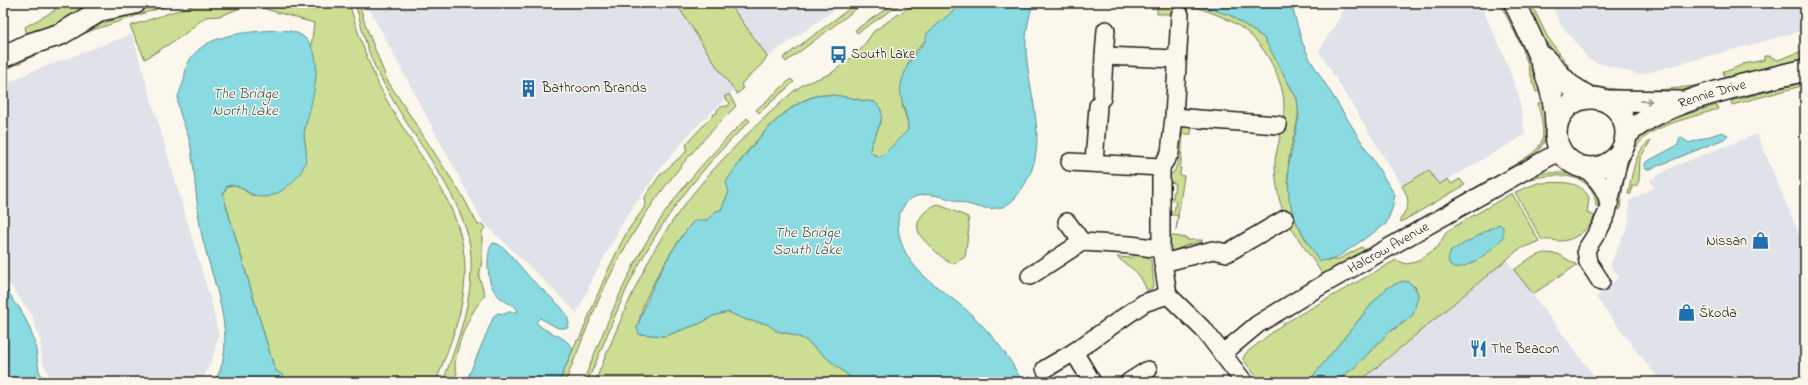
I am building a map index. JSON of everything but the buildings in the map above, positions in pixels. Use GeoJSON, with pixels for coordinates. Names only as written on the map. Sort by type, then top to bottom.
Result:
{"type":"FeatureCollection","features":[{"type":"Feature","properties":{"kind":"street"},"geometry":{"type":"LineString","coordinates":[[3,57],[30,44],[61,34],[101,10],[136,3]]}},
{"type":"Feature","properties":{"kind":"street"},"geometry":{"type":"LineString","coordinates":[[1515,3],[1538,51],[1552,97],[1556,116],[1556,139],[1560,150],[1569,160],[1584,167],[1601,184],[1609,204]]}},
{"type":"Feature","properties":{"kind":"street"},"geometry":{"type":"LineString","coordinates":[[1180,15],[1174,117],[1170,153],[1161,167],[1162,256],[1168,295],[1206,331],[1244,382]]}},
{"type":"Feature","properties":{"kind":"street"},"geometry":{"type":"LineString","coordinates":[[1094,163],[1106,30]]}},
{"type":"Feature","properties":{"kind":"street"},"geometry":{"type":"LineString","coordinates":[[1538,51],[1569,85],[1588,97]]}},
{"type":"Feature","properties":{"kind":"street"},"geometry":{"type":"LineString","coordinates":[[1104,56],[1177,59]]}},
{"type":"Feature","properties":{"kind":"street","name":"Rennie Drive"},"geometry":{"type":"LineString","coordinates":[[1584,167],[1592,168],[1605,166],[1641,123],[1683,102],[1805,70]]}},
{"type":"Feature","properties":{"kind":"street"},"geometry":{"type":"LineString","coordinates":[[1556,126],[1560,116],[1567,106],[1576,100],[1588,97],[1608,101],[1683,102]]}},
{"type":"Feature","properties":{"kind":"street"},"geometry":{"type":"LineString","coordinates":[[1601,282],[1588,262],[1586,250],[1600,228],[1607,213],[1624,143],[1622,115],[1608,101]]}},
{"type":"Feature","properties":{"kind":"street"},"geometry":{"type":"LineString","coordinates":[[1174,117],[1278,125]]}},
{"type":"Feature","properties":{"kind":"street","name":"Halcrow Avenue"},"geometry":{"type":"LineString","coordinates":[[1222,354],[1258,324],[1324,284],[1560,150]]}},
{"type":"Feature","properties":{"kind":"street"},"geometry":{"type":"LineString","coordinates":[[1070,162],[1161,167]]}},
{"type":"Feature","properties":{"kind":"street"},"geometry":{"type":"LineString","coordinates":[[1030,276],[1082,242],[1130,245],[1162,256],[1213,250],[1226,253],[1285,219]]}},
{"type":"Feature","properties":{"kind":"street"},"geometry":{"type":"LineString","coordinates":[[1068,222],[1082,242]]}},
{"type":"Feature","properties":{"kind":"street"},"geometry":{"type":"LineString","coordinates":[[1045,369],[1074,352],[1144,303],[1168,295]]}},
{"type":"Feature","properties":{"kind":"street"},"geometry":{"type":"LineString","coordinates":[[1074,352],[1092,382]]}},
{"type":"Feature","properties":{"kind":"street"},"geometry":{"type":"LineString","coordinates":[[1129,382],[1148,370]]}},
{"type":"Feature","properties":{"kind":"shaded area"},"geometry":{"type":"Polygon","coordinates":[[[366,3],[844,3],[772,54],[690,133],[657,173],[625,219],[594,276],[577,313],[483,222],[366,3]]]}},
{"type":"Feature","properties":{"kind":"shaded area"},"geometry":{"type":"Polygon","coordinates":[[[1348,3],[1480,3],[1504,56],[1519,96],[1525,135],[1440,184],[1435,180],[1429,170],[1402,186],[1319,51],[1348,3]]]}},
{"type":"Feature","properties":{"kind":"shaded area"},"geometry":{"type":"Polygon","coordinates":[[[1550,3],[1805,3],[1805,30],[1639,75],[1589,60],[1560,23],[1550,3]]]}},
{"type":"Feature","properties":{"kind":"shaded area"},"geometry":{"type":"Polygon","coordinates":[[[132,34],[212,305],[219,336],[211,363],[201,382],[56,382],[50,378],[42,361],[40,340],[32,315],[3,275],[3,86],[28,73],[132,34]]]}},
{"type":"Feature","properties":{"kind":"shaded area"},"geometry":{"type":"Polygon","coordinates":[[[1757,134],[1805,248],[1805,373],[1779,382],[1661,382],[1596,298],[1619,277],[1611,266],[1611,262],[1629,222],[1629,201],[1654,188],[1650,180],[1674,166],[1757,134]]]}},
{"type":"Feature","properties":{"kind":"shaded area"},"geometry":{"type":"Polygon","coordinates":[[[1506,259],[1599,382],[1359,382],[1506,259]]]}},
{"type":"Feature","properties":{"kind":"green space"},"geometry":{"type":"Polygon","coordinates":[[[63,3],[107,3],[27,36],[25,27],[54,11],[55,8],[63,3]]]}},
{"type":"Feature","properties":{"kind":"green space"},"geometry":{"type":"Polygon","coordinates":[[[162,3],[175,3],[93,30],[56,45],[3,71],[3,66],[78,32],[162,3]]]}},
{"type":"Feature","properties":{"kind":"green space"},"geometry":{"type":"Polygon","coordinates":[[[200,3],[253,3],[220,16],[205,17],[182,36],[145,59],[130,26],[200,3]]]}},
{"type":"Feature","properties":{"kind":"green space"},"geometry":{"type":"Polygon","coordinates":[[[260,3],[349,3],[374,76],[398,120],[437,181],[448,203],[457,225],[463,248],[465,272],[459,314],[451,342],[436,382],[284,382],[284,376],[276,371],[223,195],[227,186],[237,185],[251,195],[267,197],[272,195],[289,185],[306,155],[304,133],[316,71],[315,59],[311,47],[314,23],[262,8],[260,3]]]}},
{"type":"Feature","properties":{"kind":"green space"},"geometry":{"type":"Polygon","coordinates":[[[355,3],[359,3],[365,24],[387,80],[463,197],[478,225],[482,224],[485,228],[482,232],[482,260],[479,277],[485,295],[474,310],[461,337],[455,365],[457,374],[449,382],[443,382],[463,320],[470,289],[471,256],[468,238],[463,220],[455,202],[435,166],[400,112],[375,67],[365,40],[355,3]]]}},
{"type":"Feature","properties":{"kind":"green space"},"geometry":{"type":"Polygon","coordinates":[[[676,3],[729,3],[765,53],[767,57],[760,66],[741,84],[743,89],[737,94],[717,67],[676,3]]]}},
{"type":"Feature","properties":{"kind":"green space"},"geometry":{"type":"Polygon","coordinates":[[[857,3],[864,3],[786,62],[783,58],[857,3]]]}},
{"type":"Feature","properties":{"kind":"green space"},"geometry":{"type":"Polygon","coordinates":[[[895,3],[902,3],[857,33],[855,30],[895,3]]]}},
{"type":"Feature","properties":{"kind":"green space"},"geometry":{"type":"Polygon","coordinates":[[[915,3],[963,3],[934,30],[909,61],[904,81],[902,101],[908,130],[884,154],[879,157],[870,151],[882,113],[880,107],[875,102],[823,95],[812,97],[789,109],[768,128],[741,160],[728,187],[729,192],[721,210],[716,211],[707,220],[692,223],[678,242],[660,271],[650,291],[644,304],[637,328],[640,334],[665,336],[701,323],[713,316],[728,312],[747,320],[768,324],[777,331],[804,339],[856,382],[595,382],[647,263],[685,203],[737,144],[794,91],[804,84],[830,74],[859,52],[874,31],[915,3]]]}},
{"type":"Feature","properties":{"kind":"green space"},"geometry":{"type":"Polygon","coordinates":[[[1117,3],[1166,3],[1174,5],[1175,14],[1157,14],[1157,6],[1116,6],[1117,3]]]}},
{"type":"Feature","properties":{"kind":"green space"},"geometry":{"type":"Polygon","coordinates":[[[1183,3],[1191,3],[1230,15],[1264,38],[1297,99],[1298,117],[1289,160],[1288,185],[1293,210],[1302,233],[1311,247],[1328,261],[1335,259],[1335,261],[1362,247],[1367,255],[1324,277],[1292,229],[1282,209],[1279,198],[1275,159],[1283,118],[1284,100],[1280,84],[1272,64],[1264,50],[1255,39],[1235,23],[1211,12],[1183,3]]]}},
{"type":"Feature","properties":{"kind":"green space"},"geometry":{"type":"Polygon","coordinates":[[[1500,3],[1504,3],[1528,54],[1542,91],[1536,92],[1523,49],[1500,3]]]}},
{"type":"Feature","properties":{"kind":"green space"},"geometry":{"type":"Polygon","coordinates":[[[1527,3],[1531,3],[1547,36],[1574,74],[1571,77],[1543,37],[1527,3]]]}},
{"type":"Feature","properties":{"kind":"green space"},"geometry":{"type":"Polygon","coordinates":[[[1805,50],[1805,60],[1726,81],[1723,71],[1731,70],[1743,64],[1764,60],[1764,56],[1769,56],[1778,60],[1805,50]]]}},
{"type":"Feature","properties":{"kind":"green space"},"geometry":{"type":"Polygon","coordinates":[[[791,79],[794,82],[759,113],[756,110],[791,79]]]}},
{"type":"Feature","properties":{"kind":"green space"},"geometry":{"type":"Polygon","coordinates":[[[1805,82],[1805,85],[1732,105],[1731,101],[1805,82]]]}},
{"type":"Feature","properties":{"kind":"green space"},"geometry":{"type":"Polygon","coordinates":[[[1710,83],[1711,87],[1647,94],[1612,92],[1597,89],[1585,84],[1616,89],[1648,90],[1679,88],[1710,83]]]}},
{"type":"Feature","properties":{"kind":"green space"},"geometry":{"type":"Polygon","coordinates":[[[729,94],[736,106],[699,145],[650,207],[610,276],[592,315],[565,382],[559,382],[577,340],[579,340],[614,258],[627,232],[646,204],[645,197],[660,175],[686,152],[687,143],[714,114],[717,113],[717,110],[720,107],[728,106],[730,103],[724,97],[729,94]]]}},
{"type":"Feature","properties":{"kind":"green space"},"geometry":{"type":"Polygon","coordinates":[[[1544,102],[1546,129],[1545,138],[1542,145],[1531,157],[1508,171],[1507,169],[1536,150],[1540,144],[1543,137],[1543,128],[1538,103],[1544,102]]]}},
{"type":"Feature","properties":{"kind":"green space"},"geometry":{"type":"Polygon","coordinates":[[[1717,105],[1718,109],[1658,129],[1645,137],[1636,148],[1629,163],[1620,210],[1618,209],[1624,165],[1633,141],[1638,135],[1685,115],[1717,105]]]}},
{"type":"Feature","properties":{"kind":"green space"},"geometry":{"type":"Polygon","coordinates":[[[747,118],[750,121],[699,175],[656,235],[632,278],[587,382],[583,382],[622,289],[648,239],[686,184],[747,118]]]}},
{"type":"Feature","properties":{"kind":"green space"},"geometry":{"type":"Polygon","coordinates":[[[1192,123],[1191,134],[1183,134],[1180,175],[1184,176],[1176,230],[1178,216],[1167,214],[1168,211],[1174,212],[1176,202],[1165,200],[1166,197],[1173,198],[1175,183],[1163,181],[1164,178],[1174,172],[1179,160],[1174,147],[1176,126],[1192,123]]]}},
{"type":"Feature","properties":{"kind":"green space"},"geometry":{"type":"Polygon","coordinates":[[[1651,141],[1640,158],[1639,181],[1636,186],[1632,186],[1631,194],[1628,194],[1637,157],[1645,145],[1651,141]]]}},
{"type":"Feature","properties":{"kind":"green space"},"geometry":{"type":"Polygon","coordinates":[[[1429,170],[1435,180],[1440,184],[1448,179],[1451,184],[1460,179],[1465,185],[1401,222],[1400,220],[1408,203],[1407,196],[1402,186],[1429,170]]]}},
{"type":"Feature","properties":{"kind":"green space"},"geometry":{"type":"Polygon","coordinates":[[[1543,173],[1572,174],[1588,181],[1594,187],[1597,195],[1598,206],[1596,206],[1594,194],[1587,185],[1578,179],[1568,176],[1555,176],[1531,179],[1521,182],[1529,177],[1543,173]]]}},
{"type":"Feature","properties":{"kind":"green space"},"geometry":{"type":"Polygon","coordinates":[[[1497,175],[1498,176],[1383,244],[1399,231],[1497,175]]]}},
{"type":"Feature","properties":{"kind":"green space"},"geometry":{"type":"Polygon","coordinates":[[[1560,182],[1574,184],[1580,187],[1589,198],[1587,213],[1595,216],[1586,229],[1577,236],[1567,240],[1542,240],[1515,192],[1538,183],[1560,182]]]}},
{"type":"Feature","properties":{"kind":"green space"},"geometry":{"type":"Polygon","coordinates":[[[1512,193],[1539,241],[1518,250],[1359,382],[1332,382],[1355,367],[1387,334],[1406,321],[1418,296],[1415,286],[1375,300],[1314,375],[1314,382],[1261,382],[1244,361],[1243,358],[1246,353],[1283,324],[1396,260],[1406,264],[1416,262],[1438,247],[1447,231],[1512,193]],[[1490,228],[1478,237],[1451,251],[1449,263],[1490,228]]]}},
{"type":"Feature","properties":{"kind":"green space"},"geometry":{"type":"Polygon","coordinates":[[[937,204],[968,217],[969,227],[965,257],[953,264],[945,260],[928,244],[921,237],[918,230],[921,216],[937,204]]]}},
{"type":"Feature","properties":{"kind":"green space"},"geometry":{"type":"Polygon","coordinates":[[[1167,235],[1187,238],[1187,240],[1202,240],[1202,242],[1187,245],[1171,252],[1167,244],[1167,235]]]}},
{"type":"Feature","properties":{"kind":"green space"},"geometry":{"type":"Polygon","coordinates":[[[1544,253],[1558,254],[1577,265],[1533,294],[1514,270],[1529,259],[1544,253]]]}},
{"type":"Feature","properties":{"kind":"green space"},"geometry":{"type":"Polygon","coordinates":[[[1135,255],[1145,255],[1151,260],[1154,284],[1152,288],[1147,291],[1138,274],[1117,257],[1132,258],[1135,255]]]}},
{"type":"Feature","properties":{"kind":"water","name":"The Bridge South Lake"},"geometry":{"type":"Polygon","coordinates":[[[963,3],[1033,3],[1026,42],[1027,63],[1037,129],[1037,145],[1034,161],[1029,176],[1022,189],[1013,200],[1005,206],[992,209],[978,207],[933,195],[920,195],[909,201],[900,213],[898,221],[899,234],[903,248],[919,271],[929,281],[974,317],[1007,356],[1022,382],[856,382],[804,339],[777,331],[767,324],[747,320],[728,312],[713,316],[701,323],[665,336],[639,334],[637,328],[647,300],[674,248],[692,223],[697,220],[707,220],[716,211],[721,210],[729,192],[726,182],[744,156],[768,128],[796,105],[810,98],[830,95],[875,102],[880,107],[882,113],[870,151],[879,157],[884,154],[908,130],[907,119],[900,91],[906,69],[912,57],[925,41],[927,33],[963,3]]]}},
{"type":"Feature","properties":{"kind":"water"},"geometry":{"type":"Polygon","coordinates":[[[1191,3],[1291,3],[1302,42],[1311,61],[1395,195],[1392,209],[1386,224],[1335,259],[1319,261],[1297,224],[1289,200],[1288,168],[1299,116],[1297,99],[1264,38],[1230,15],[1191,3]]]}},
{"type":"Feature","properties":{"kind":"water","name":"The Bridge North Lake"},"geometry":{"type":"Polygon","coordinates":[[[277,30],[295,32],[299,34],[308,41],[314,52],[316,64],[314,92],[304,131],[306,160],[299,175],[288,186],[276,194],[266,197],[252,194],[234,185],[227,186],[223,195],[273,364],[276,371],[284,376],[284,382],[214,382],[222,365],[225,346],[224,326],[200,226],[191,148],[179,110],[178,98],[188,63],[194,54],[202,47],[231,35],[277,30]]]}},
{"type":"Feature","properties":{"kind":"water"},"geometry":{"type":"Polygon","coordinates":[[[1722,132],[1728,135],[1724,139],[1650,169],[1644,169],[1646,162],[1678,145],[1680,137],[1689,143],[1722,132]]]}},
{"type":"Feature","properties":{"kind":"water"},"geometry":{"type":"Polygon","coordinates":[[[1499,224],[1503,227],[1503,237],[1494,247],[1473,262],[1453,268],[1449,260],[1451,251],[1499,224]]]}},
{"type":"Feature","properties":{"kind":"water"},"geometry":{"type":"Polygon","coordinates":[[[493,243],[498,244],[506,250],[531,279],[560,306],[567,315],[569,324],[568,328],[558,328],[540,318],[536,322],[544,329],[565,340],[573,349],[559,382],[466,382],[494,316],[498,313],[505,314],[509,312],[518,312],[517,308],[497,295],[491,284],[489,278],[488,261],[489,249],[493,243]]]}},
{"type":"Feature","properties":{"kind":"water"},"geometry":{"type":"Polygon","coordinates":[[[1403,281],[1409,282],[1417,291],[1418,296],[1413,315],[1387,334],[1355,367],[1339,379],[1332,382],[1314,382],[1312,379],[1314,375],[1375,300],[1388,287],[1403,281]]]}},
{"type":"Feature","properties":{"kind":"water"},"geometry":{"type":"Polygon","coordinates":[[[3,286],[11,296],[14,303],[19,307],[29,326],[35,344],[39,371],[44,382],[3,382],[3,286]]]}},
{"type":"Feature","properties":{"kind":"place","name":"South Lake"},"geometry":{"type":"Point","coordinates":[838,54]}},
{"type":"Feature","properties":{"kind":"place","name":"Bathroom Brands"},"geometry":{"type":"Point","coordinates":[529,88]}},
{"type":"Feature","properties":{"kind":"place","name":"Nissan"},"geometry":{"type":"Point","coordinates":[1760,241]}},
{"type":"Feature","properties":{"kind":"place","name":"Škoda"},"geometry":{"type":"Point","coordinates":[1686,313]}},
{"type":"Feature","properties":{"kind":"place","name":"The Beacon"},"geometry":{"type":"Point","coordinates":[1478,349]}}]}
